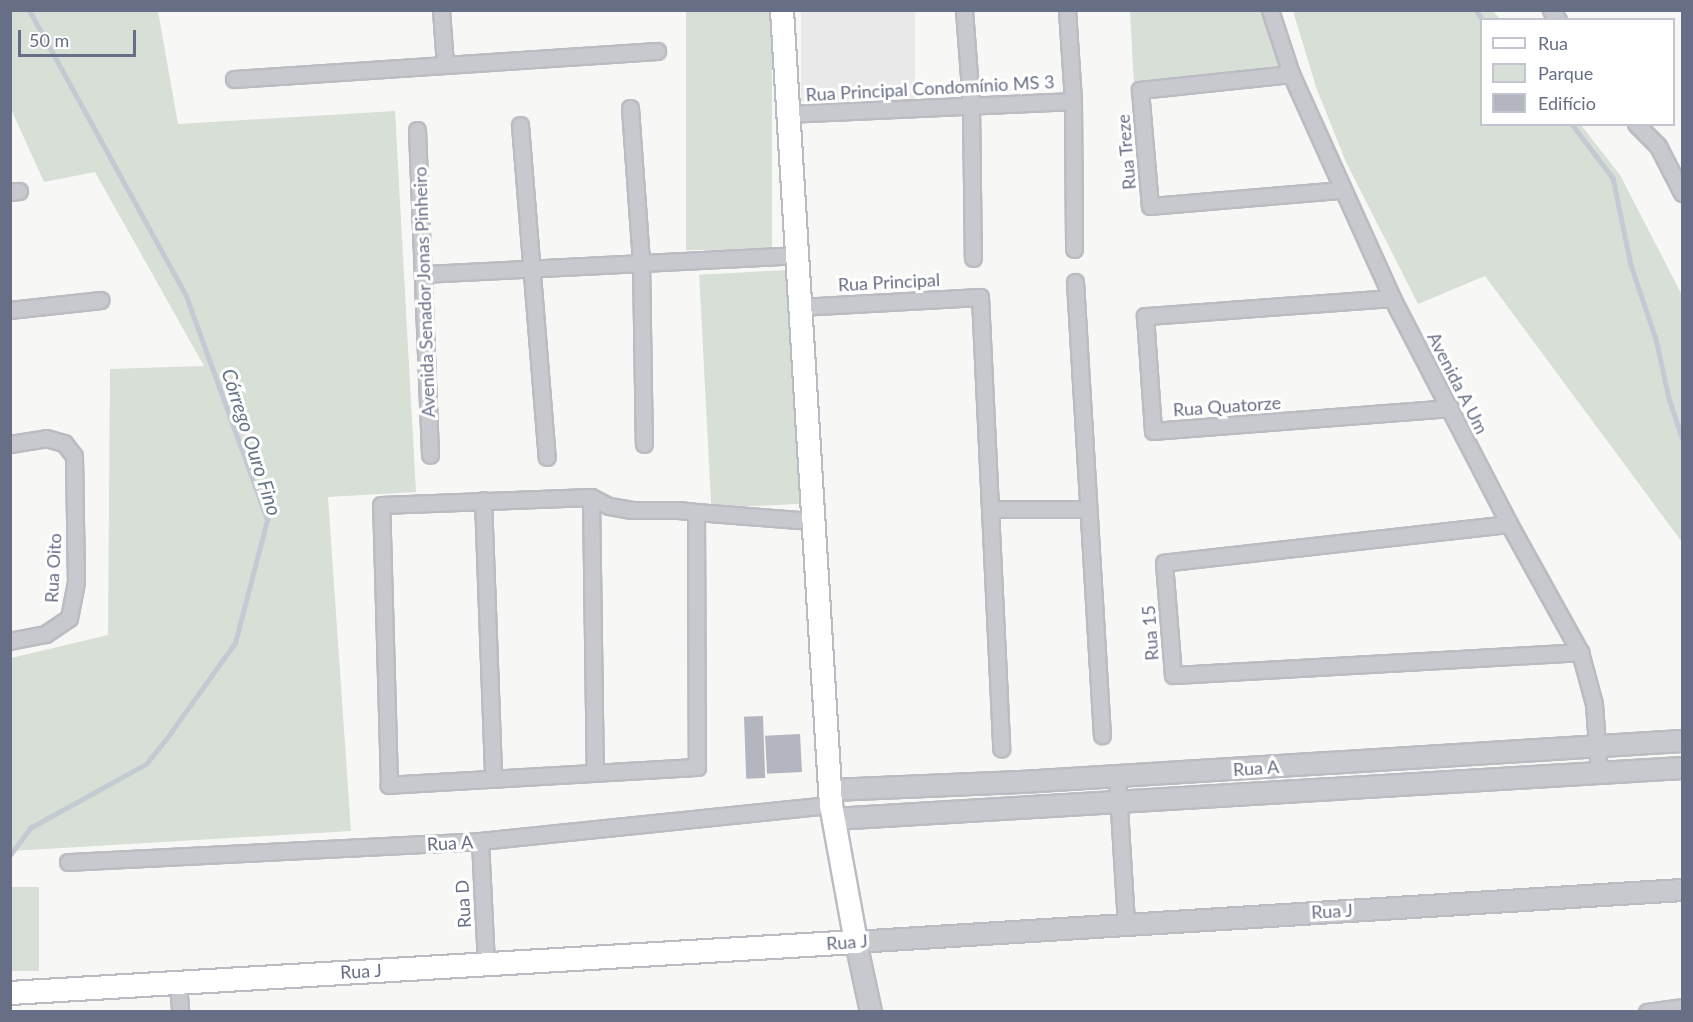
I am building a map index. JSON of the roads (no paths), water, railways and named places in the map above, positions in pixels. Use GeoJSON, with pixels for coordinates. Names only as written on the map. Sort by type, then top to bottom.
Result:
{"type":"FeatureCollection","features":[{"type":"Feature","properties":{"kind":"main road"},"geometry":{"type":"LineString","coordinates":[[782,10],[794,255],[831,805],[856,942]]}},
{"type":"Feature","properties":{"kind":"main road","name":"Rua J"},"geometry":{"type":"LineString","coordinates":[[10,993],[178,981],[856,942]]}},
{"type":"Feature","properties":{"kind":"street"},"geometry":{"type":"LineString","coordinates":[[441,10],[445,65]]}},
{"type":"Feature","properties":{"kind":"street"},"geometry":{"type":"LineString","coordinates":[[964,10],[971,104],[974,258]]}},
{"type":"Feature","properties":{"kind":"street"},"geometry":{"type":"LineString","coordinates":[[1067,10],[1073,101],[1074,249]]}},
{"type":"Feature","properties":{"kind":"street","name":"Avenida A Um"},"geometry":{"type":"LineString","coordinates":[[1270,10],[1291,74],[1340,190],[1392,298],[1509,524],[1580,652],[1594,704],[1599,773]]}},
{"type":"Feature","properties":{"kind":"street"},"geometry":{"type":"LineString","coordinates":[[234,79],[657,51]]}},
{"type":"Feature","properties":{"kind":"street","name":"Rua Treze"},"geometry":{"type":"LineString","coordinates":[[1291,74],[1140,90],[1150,206],[1340,190]]}},
{"type":"Feature","properties":{"kind":"street","name":"Rua Principal Condomínio MS 3"},"geometry":{"type":"LineString","coordinates":[[788,114],[1073,101]]}},
{"type":"Feature","properties":{"kind":"street"},"geometry":{"type":"LineString","coordinates":[[630,108],[641,262],[644,444]]}},
{"type":"Feature","properties":{"kind":"street"},"geometry":{"type":"LineString","coordinates":[[520,125],[547,457]]}},
{"type":"Feature","properties":{"kind":"street"},"geometry":{"type":"LineString","coordinates":[[1638,126],[1658,146],[1683,193]]}},
{"type":"Feature","properties":{"kind":"street","name":"Avenida Senador Jonas Pinheiro"},"geometry":{"type":"LineString","coordinates":[[417,130],[430,455]]}},
{"type":"Feature","properties":{"kind":"street"},"geometry":{"type":"LineString","coordinates":[[424,274],[532,266],[794,255]]}},
{"type":"Feature","properties":{"kind":"street"},"geometry":{"type":"LineString","coordinates":[[1075,282],[1102,735]]}},
{"type":"Feature","properties":{"kind":"street","name":"Rua Principal"},"geometry":{"type":"LineString","coordinates":[[799,307],[980,297],[991,509]]}},
{"type":"Feature","properties":{"kind":"street","name":"Rua Quatorze"},"geometry":{"type":"LineString","coordinates":[[1392,298],[1145,316],[1153,431],[1450,408]]}},
{"type":"Feature","properties":{"kind":"street"},"geometry":{"type":"LineString","coordinates":[[10,310],[100,300]]}},
{"type":"Feature","properties":{"kind":"street","name":"Rua Oito"},"geometry":{"type":"LineString","coordinates":[[10,444],[46,438],[64,443],[74,456],[76,582],[69,618],[45,634],[10,641]]}},
{"type":"Feature","properties":{"kind":"street"},"geometry":{"type":"LineString","coordinates":[[696,512],[697,767],[389,785],[381,505],[591,497],[632,510],[696,512],[812,521]]}},
{"type":"Feature","properties":{"kind":"street"},"geometry":{"type":"LineString","coordinates":[[591,497],[595,773]]}},
{"type":"Feature","properties":{"kind":"street"},"geometry":{"type":"LineString","coordinates":[[483,500],[493,778]]}},
{"type":"Feature","properties":{"kind":"street"},"geometry":{"type":"LineString","coordinates":[[1001,748],[991,509],[1089,509]]}},
{"type":"Feature","properties":{"kind":"street","name":"Rua 15"},"geometry":{"type":"LineString","coordinates":[[1509,524],[1164,563],[1173,675],[1580,652]]}},
{"type":"Feature","properties":{"kind":"street","name":"Rua A"},"geometry":{"type":"LineString","coordinates":[[68,862],[480,842],[1117,776],[1683,741]]}},
{"type":"Feature","properties":{"kind":"street"},"geometry":{"type":"LineString","coordinates":[[1261,767],[1263,793]]}},
{"type":"Feature","properties":{"kind":"street","name":"Rua A"},"geometry":{"type":"LineString","coordinates":[[831,805],[1118,801],[1683,768]]}},
{"type":"Feature","properties":{"kind":"street"},"geometry":{"type":"LineString","coordinates":[[1117,776],[1126,923]]}},
{"type":"Feature","properties":{"kind":"street","name":"Rua D"},"geometry":{"type":"LineString","coordinates":[[480,842],[486,964]]}},
{"type":"Feature","properties":{"kind":"street","name":"Rua J"},"geometry":{"type":"LineString","coordinates":[[856,942],[1126,923],[1683,890]]}},
{"type":"Feature","properties":{"kind":"street"},"geometry":{"type":"LineString","coordinates":[[856,942],[871,1011]]}},
{"type":"Feature","properties":{"kind":"street"},"geometry":{"type":"LineString","coordinates":[[178,981],[180,1011]]}},
{"type":"Feature","properties":{"kind":"street"},"geometry":{"type":"LineString","coordinates":[[1647,1011],[1683,1007]]}},
{"type":"Feature","properties":{"kind":"waterway","name":"Córrego Ouro Fino"},"geometry":{"type":"LineString","coordinates":[[10,855],[30,828],[146,764],[164,742],[235,643],[267,520],[186,296],[29,10]]}},
{"type":"Feature","properties":{"kind":"waterway"},"geometry":{"type":"LineString","coordinates":[[1476,10],[1482,18]]}},
{"type":"Feature","properties":{"kind":"waterway"},"geometry":{"type":"LineString","coordinates":[[1574,126],[1613,178],[1631,265],[1656,339],[1669,398],[1682,437]]}}]}
